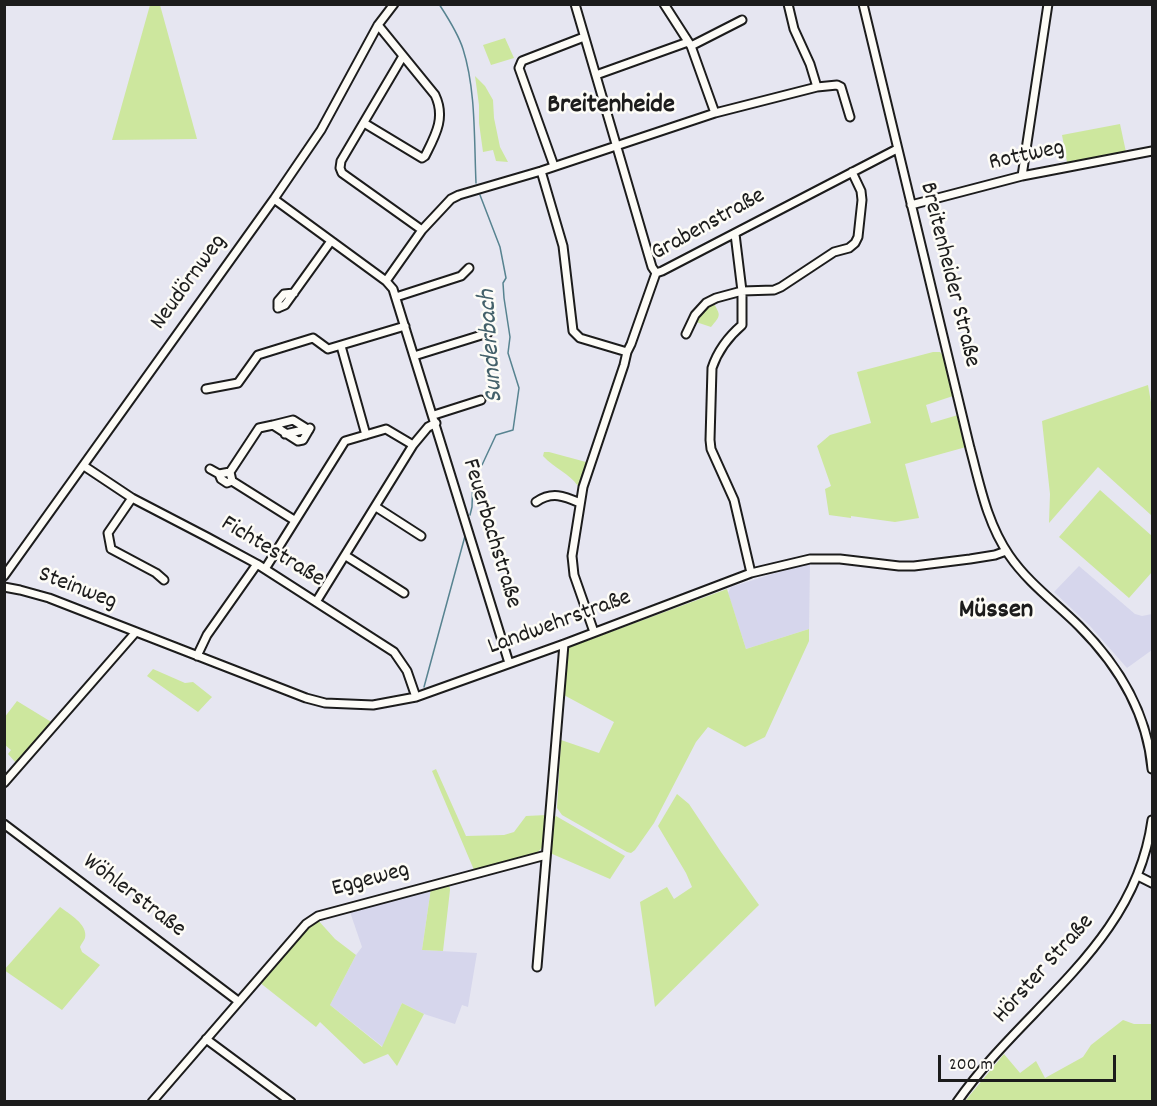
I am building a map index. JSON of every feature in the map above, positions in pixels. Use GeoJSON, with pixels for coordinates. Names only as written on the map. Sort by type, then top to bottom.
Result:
{"type":"FeatureCollection","features":[{"type":"Feature","properties":{"kind":"street","name":"Neudörnweg"},"geometry":{"type":"LineString","coordinates":[[4,576],[274,199],[321,130],[378,25],[394,4]]}},
{"type":"Feature","properties":{"kind":"street"},"geometry":{"type":"LineString","coordinates":[[575,4],[652,267],[656,273]]}},
{"type":"Feature","properties":{"kind":"street"},"geometry":{"type":"LineString","coordinates":[[664,4],[689,44],[715,113]]}},
{"type":"Feature","properties":{"kind":"street"},"geometry":{"type":"LineString","coordinates":[[788,4],[794,29],[810,64],[817,87]]}},
{"type":"Feature","properties":{"kind":"street","name":"Breitenheider Straße"},"geometry":{"type":"LineString","coordinates":[[863,4],[984,502],[996,534],[1006,551]]}},
{"type":"Feature","properties":{"kind":"street"},"geometry":{"type":"LineString","coordinates":[[1022,176],[1048,4]]}},
{"type":"Feature","properties":{"kind":"street"},"geometry":{"type":"LineString","coordinates":[[596,75],[689,44],[742,20]]}},
{"type":"Feature","properties":{"kind":"street"},"geometry":{"type":"LineString","coordinates":[[364,123],[420,158],[425,156],[439,126],[439,107],[435,95],[378,25]]}},
{"type":"Feature","properties":{"kind":"street"},"geometry":{"type":"LineString","coordinates":[[554,166],[519,68],[522,61],[584,37]]}},
{"type":"Feature","properties":{"kind":"street"},"geometry":{"type":"LineString","coordinates":[[403,56],[339,165],[341,172],[422,230]]}},
{"type":"Feature","properties":{"kind":"street"},"geometry":{"type":"LineString","coordinates":[[386,281],[422,230],[451,199],[459,195],[616,147],[715,113],[817,87],[837,85],[842,87],[850,117]]}},
{"type":"Feature","properties":{"kind":"street","name":"Grabenstraße"},"geometry":{"type":"LineString","coordinates":[[594,632],[572,566],[580,503],[583,487],[627,352],[656,273],[897,149]]}},
{"type":"Feature","properties":{"kind":"street","name":"Rottweg"},"geometry":{"type":"LineString","coordinates":[[911,206],[1022,176],[1152,151]]}},
{"type":"Feature","properties":{"kind":"street"},"geometry":{"type":"LineString","coordinates":[[541,171],[563,246],[573,331],[580,338],[627,352]]}},
{"type":"Feature","properties":{"kind":"street"},"geometry":{"type":"LineString","coordinates":[[686,334],[695,315],[706,303],[742,291],[774,290],[834,252],[849,248],[855,243],[858,237],[862,200],[861,191],[852,172]]}},
{"type":"Feature","properties":{"kind":"street","name":"Feuerbachstraße"},"geometry":{"type":"LineString","coordinates":[[274,199],[386,281],[393,289],[509,663]]}},
{"type":"Feature","properties":{"kind":"street"},"geometry":{"type":"LineString","coordinates":[[735,234],[742,291],[742,325],[723,345],[712,368],[710,440],[711,449],[734,500],[751,573]]}},
{"type":"Feature","properties":{"kind":"street"},"geometry":{"type":"LineString","coordinates":[[294,294],[331,241]]}},
{"type":"Feature","properties":{"kind":"street"},"geometry":{"type":"LineString","coordinates":[[396,297],[461,276],[469,268]]}},
{"type":"Feature","properties":{"kind":"street"},"geometry":{"type":"LineString","coordinates":[[206,389],[238,383],[258,355],[314,338],[328,349],[405,326]]}},
{"type":"Feature","properties":{"kind":"street"},"geometry":{"type":"LineString","coordinates":[[414,356],[488,333]]}},
{"type":"Feature","properties":{"kind":"street"},"geometry":{"type":"LineString","coordinates":[[341,345],[366,435]]}},
{"type":"Feature","properties":{"kind":"street"},"geometry":{"type":"LineString","coordinates":[[316,602],[413,446],[428,427],[435,419],[481,400]]}},
{"type":"Feature","properties":{"kind":"street"},"geometry":{"type":"LineString","coordinates":[[273,425],[297,441],[303,440],[309,429],[293,420],[259,428],[230,472],[232,481],[294,520]]}},
{"type":"Feature","properties":{"kind":"street"},"geometry":{"type":"LineString","coordinates":[[288,433],[289,421]]}},
{"type":"Feature","properties":{"kind":"street"},"geometry":{"type":"LineString","coordinates":[[265,569],[345,441],[386,429],[413,446]]}},
{"type":"Feature","properties":{"kind":"street","name":"Fichtestraße"},"geometry":{"type":"LineString","coordinates":[[84,466],[132,498],[257,564],[393,651],[407,670],[416,697]]}},
{"type":"Feature","properties":{"kind":"street"},"geometry":{"type":"LineString","coordinates":[[210,469],[219,474],[221,479],[227,483],[232,481]]}},
{"type":"Feature","properties":{"kind":"street"},"geometry":{"type":"LineString","coordinates":[[219,474],[230,472]]}},
{"type":"Feature","properties":{"kind":"street"},"geometry":{"type":"LineString","coordinates":[[536,502],[544,496],[565,496],[580,503]]}},
{"type":"Feature","properties":{"kind":"street"},"geometry":{"type":"LineString","coordinates":[[132,498],[108,533],[111,549],[156,573],[164,580]]}},
{"type":"Feature","properties":{"kind":"street"},"geometry":{"type":"LineString","coordinates":[[376,507],[421,536]]}},
{"type":"Feature","properties":{"kind":"street"},"geometry":{"type":"LineString","coordinates":[[1006,551],[1019,569],[1097,645],[1122,679],[1140,714],[1150,751],[1152,769]]}},
{"type":"Feature","properties":{"kind":"street","name":"Landwehrstraße"},"geometry":{"type":"LineString","coordinates":[[135,633],[293,694],[325,703],[373,705],[416,697],[751,573],[810,559],[840,559],[914,566],[970,560],[1006,551]]}},
{"type":"Feature","properties":{"kind":"street"},"geometry":{"type":"LineString","coordinates":[[346,556],[404,593]]}},
{"type":"Feature","properties":{"kind":"street"},"geometry":{"type":"LineString","coordinates":[[196,656],[207,634],[257,564]]}},
{"type":"Feature","properties":{"kind":"street","name":"Steinweg"},"geometry":{"type":"LineString","coordinates":[[4,586],[49,598],[135,633]]}},
{"type":"Feature","properties":{"kind":"street"},"geometry":{"type":"LineString","coordinates":[[4,783],[135,633]]}},
{"type":"Feature","properties":{"kind":"street"},"geometry":{"type":"LineString","coordinates":[[537,968],[564,644]]}},
{"type":"Feature","properties":{"kind":"street","name":"Hörster Straße"},"geometry":{"type":"LineString","coordinates":[[957,1101],[998,1052],[1085,960],[1112,924],[1138,876],[1149,842],[1152,820]]}},
{"type":"Feature","properties":{"kind":"street","name":"Wöhlerstraße"},"geometry":{"type":"LineString","coordinates":[[4,824],[238,1001]]}},
{"type":"Feature","properties":{"kind":"street","name":"Eggeweg"},"geometry":{"type":"LineString","coordinates":[[152,1101],[306,924],[318,916],[546,855]]}},
{"type":"Feature","properties":{"kind":"street"},"geometry":{"type":"LineString","coordinates":[[1138,876],[1152,883]]}},
{"type":"Feature","properties":{"kind":"street"},"geometry":{"type":"LineString","coordinates":[[206,1039],[291,1101]]}},
{"type":"Feature","properties":{"kind":"shaded area"},"geometry":{"type":"Polygon","coordinates":[[[810,564],[809,629],[746,649],[728,593],[731,587],[810,564]]]}},
{"type":"Feature","properties":{"kind":"shaded area"},"geometry":{"type":"Polygon","coordinates":[[[1079,566],[1135,614],[1142,616],[1152,614],[1152,650],[1127,668],[1090,626],[1054,592],[1079,566]]]}},
{"type":"Feature","properties":{"kind":"shaded area"},"geometry":{"type":"Polygon","coordinates":[[[431,888],[422,950],[477,953],[468,1007],[462,1005],[455,1024],[424,1014],[402,1003],[383,1047],[330,1005],[362,947],[349,909],[431,888]]]}},
{"type":"Feature","properties":{"kind":"green space"},"geometry":{"type":"Polygon","coordinates":[[[150,5],[160,5],[197,139],[112,140],[150,5]]]}},
{"type":"Feature","properties":{"kind":"green space"},"geometry":{"type":"Polygon","coordinates":[[[505,38],[514,58],[491,65],[483,45],[505,38]]]}},
{"type":"Feature","properties":{"kind":"green space"},"geometry":{"type":"Polygon","coordinates":[[[475,76],[485,86],[493,100],[500,147],[508,162],[496,161],[493,150],[483,152],[475,76]]]}},
{"type":"Feature","properties":{"kind":"green space"},"geometry":{"type":"Polygon","coordinates":[[[1120,124],[1126,152],[1067,162],[1062,135],[1120,124]]]}},
{"type":"Feature","properties":{"kind":"green space"},"geometry":{"type":"Polygon","coordinates":[[[713,302],[719,315],[717,320],[711,327],[696,322],[703,310],[713,302]]]}},
{"type":"Feature","properties":{"kind":"green space"},"geometry":{"type":"Polygon","coordinates":[[[940,352],[944,357],[953,396],[926,405],[931,423],[958,415],[966,447],[905,464],[919,518],[895,522],[829,515],[825,489],[831,486],[817,446],[830,435],[871,423],[857,372],[940,352]]]}},
{"type":"Feature","properties":{"kind":"green space"},"geometry":{"type":"Polygon","coordinates":[[[1148,385],[1152,408],[1151,515],[1098,467],[1049,523],[1050,494],[1042,421],[1148,385]]]}},
{"type":"Feature","properties":{"kind":"green space"},"geometry":{"type":"Polygon","coordinates":[[[544,452],[586,462],[585,475],[578,486],[543,456],[544,452]]]}},
{"type":"Feature","properties":{"kind":"green space"},"geometry":{"type":"Polygon","coordinates":[[[1100,490],[1152,536],[1152,572],[1129,598],[1059,537],[1100,490]]]}},
{"type":"Feature","properties":{"kind":"green space"},"geometry":{"type":"Polygon","coordinates":[[[727,589],[746,649],[809,629],[809,641],[765,737],[745,747],[708,727],[696,742],[654,823],[635,850],[631,853],[627,852],[562,815],[557,808],[561,740],[599,753],[614,722],[562,694],[567,648],[727,589]]]}},
{"type":"Feature","properties":{"kind":"green space"},"geometry":{"type":"Polygon","coordinates":[[[153,669],[185,683],[193,682],[212,697],[198,712],[147,676],[153,669]]]}},
{"type":"Feature","properties":{"kind":"green space"},"geometry":{"type":"Polygon","coordinates":[[[17,701],[53,723],[17,764],[8,754],[11,750],[5,745],[4,718],[17,701]]]}},
{"type":"Feature","properties":{"kind":"green space"},"geometry":{"type":"Polygon","coordinates":[[[436,769],[466,836],[504,835],[514,832],[526,816],[547,815],[546,838],[542,848],[533,855],[474,870],[432,771],[436,769]]]}},
{"type":"Feature","properties":{"kind":"green space"},"geometry":{"type":"Polygon","coordinates":[[[677,794],[689,804],[759,905],[655,1007],[640,902],[667,887],[674,899],[692,887],[658,826],[677,794]]]}},
{"type":"Feature","properties":{"kind":"green space"},"geometry":{"type":"Polygon","coordinates":[[[556,816],[625,856],[610,879],[550,853],[553,819],[556,816]]]}},
{"type":"Feature","properties":{"kind":"green space"},"geometry":{"type":"Polygon","coordinates":[[[449,883],[443,951],[422,950],[431,888],[449,883]]]}},
{"type":"Feature","properties":{"kind":"green space"},"geometry":{"type":"Polygon","coordinates":[[[60,907],[84,928],[85,938],[80,947],[82,952],[100,965],[62,1010],[4,970],[60,907]]]}},
{"type":"Feature","properties":{"kind":"green space"},"geometry":{"type":"Polygon","coordinates":[[[317,919],[335,939],[356,955],[330,1005],[382,1047],[402,1003],[424,1014],[397,1066],[388,1054],[364,1064],[320,1022],[316,1027],[259,982],[317,919]]]}},
{"type":"Feature","properties":{"kind":"green space"},"geometry":{"type":"Polygon","coordinates":[[[1123,1020],[1134,1024],[1152,1024],[1152,1101],[965,1101],[1004,1054],[1020,1073],[1036,1061],[1045,1078],[1083,1057],[1091,1045],[1123,1020]]]}},
{"type":"Feature","properties":{"kind":"waterway","name":"Sunderbach"},"geometry":{"type":"LineString","coordinates":[[439,4],[458,37],[467,65],[474,115],[476,183]]}},
{"type":"Feature","properties":{"kind":"waterway","name":"Sunderbach"},"geometry":{"type":"LineString","coordinates":[[470,515],[473,475],[482,465],[496,435],[513,430],[519,388],[508,353],[510,337],[503,283],[506,278],[500,247],[480,195]]}},
{"type":"Feature","properties":{"kind":"waterway","name":"Sunderbach"},"geometry":{"type":"LineString","coordinates":[[424,687],[465,536]]}},
{"type":"Feature","properties":{"kind":"district","name":"Breitenheide"},"geometry":{"type":"Point","coordinates":[611,107]}},
{"type":"Feature","properties":{"kind":"district","name":"Müssen"},"geometry":{"type":"Point","coordinates":[996,612]}}]}
